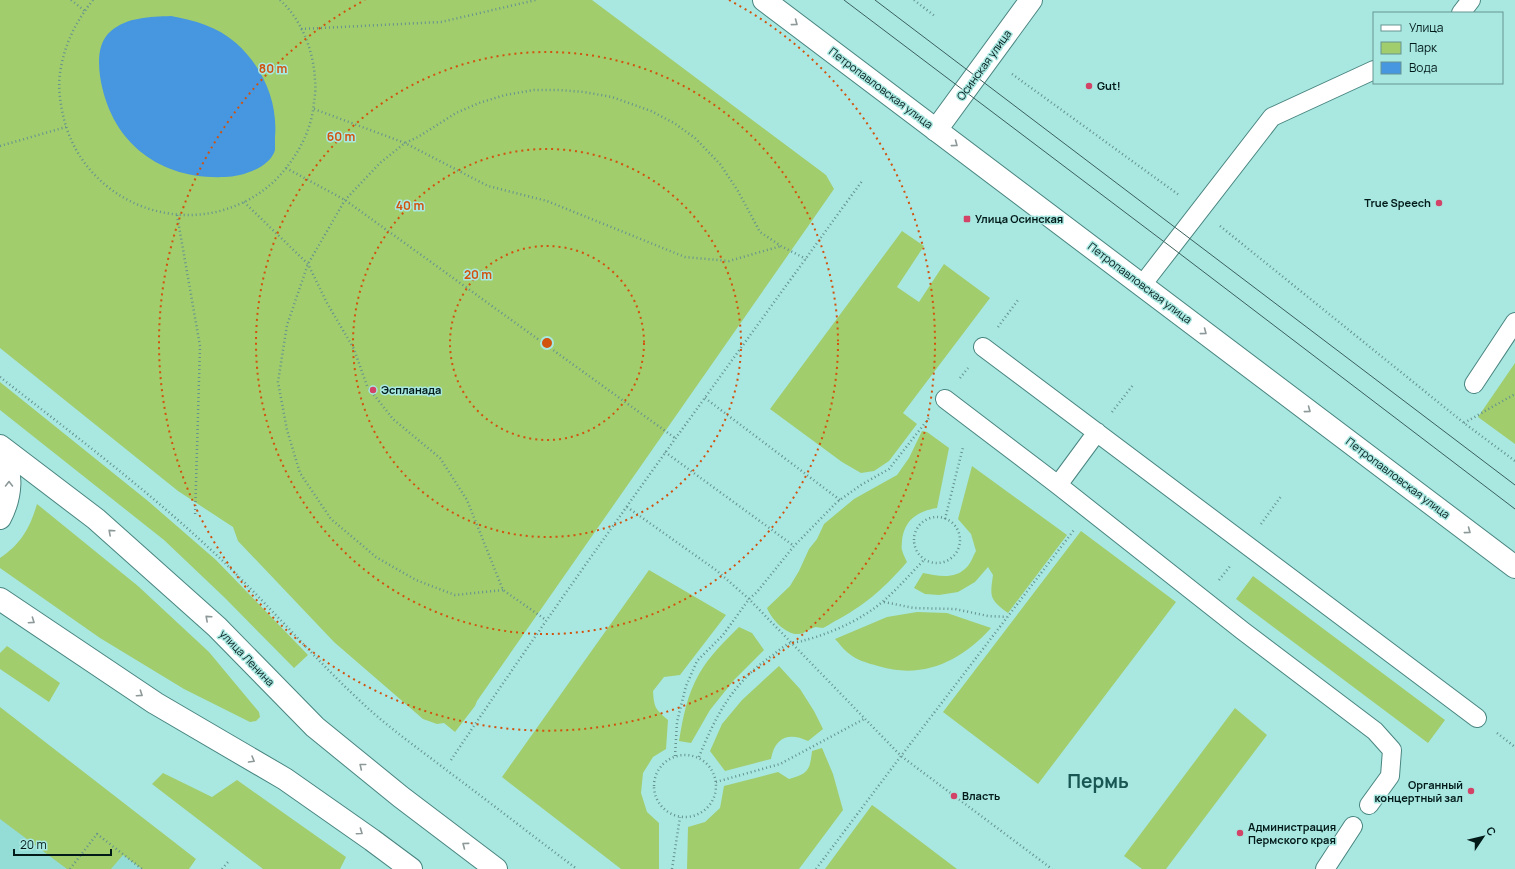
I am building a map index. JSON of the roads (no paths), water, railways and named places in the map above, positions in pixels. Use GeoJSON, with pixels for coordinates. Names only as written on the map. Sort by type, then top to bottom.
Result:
{"type":"FeatureCollection","features":[{"type":"Feature","properties":{"kind":"main road","name":"Петропавловская улица"},"geometry":{"type":"LineString","coordinates":[[764,0],[1515,567]]}},
{"type":"Feature","properties":{"kind":"main road","name":"Осинская улица"},"geometry":{"type":"LineString","coordinates":[[936,130],[1031,0]]}},
{"type":"Feature","properties":{"kind":"main road","name":"улица Ленина"},"geometry":{"type":"LineString","coordinates":[[0,446],[96,519],[206,617],[314,727],[401,797],[496,869]]}},
{"type":"Feature","properties":{"kind":"main road"},"geometry":{"type":"LineString","coordinates":[[0,451],[7,464],[9,488],[5,508],[0,518]]}},
{"type":"Feature","properties":{"kind":"main road"},"geometry":{"type":"LineString","coordinates":[[0,599],[155,703],[285,779],[411,869]]}},
{"type":"Feature","properties":{"kind":"lane"},"geometry":{"type":"LineString","coordinates":[[1462,12],[1471,0]]}},
{"type":"Feature","properties":{"kind":"lane"},"geometry":{"type":"LineString","coordinates":[[1142,285],[1272,117],[1373,70]]}},
{"type":"Feature","properties":{"kind":"lane"},"geometry":{"type":"LineString","coordinates":[[1474,384],[1515,322]]}},
{"type":"Feature","properties":{"kind":"lane"},"geometry":{"type":"LineString","coordinates":[[983,347],[1477,718]]}},
{"type":"Feature","properties":{"kind":"lane"},"geometry":{"type":"LineString","coordinates":[[945,399],[1058,485],[1243,631],[1375,731],[1392,750],[1390,776],[1369,805]]}},
{"type":"Feature","properties":{"kind":"lane"},"geometry":{"type":"LineString","coordinates":[[1058,485],[1097,432]]}},
{"type":"Feature","properties":{"kind":"lane"},"geometry":{"type":"LineString","coordinates":[[1325,869],[1353,826]]}},
{"type":"Feature","properties":{"kind":"water"},"geometry":{"type":"Polygon","coordinates":[[[171,16],[214,28],[229,37],[246,52],[261,74],[267,86],[274,111],[275,150],[267,162],[254,170],[232,177],[201,176],[179,172],[159,164],[142,152],[127,138],[114,120],[106,99],[100,76],[99,58],[101,46],[104,40],[107,35],[117,26],[131,20],[171,16]]]}},
{"type":"Feature","properties":{"kind":"tram line"},"geometry":{"type":"LineString","coordinates":[[844,0],[1515,509]]}},
{"type":"Feature","properties":{"kind":"tram line"},"geometry":{"type":"LineString","coordinates":[[875,0],[1515,485]]}},
{"type":"Feature","properties":{"kind":"place","name":"Gut!"},"geometry":{"type":"Point","coordinates":[1089,86]}},
{"type":"Feature","properties":{"kind":"place","name":"True Speech"},"geometry":{"type":"Point","coordinates":[1439,203]}},
{"type":"Feature","properties":{"kind":"place","name":"Улица Осинская"},"geometry":{"type":"Point","coordinates":[967,219]}},
{"type":"Feature","properties":{"kind":"place","name":"Эспланада"},"geometry":{"type":"Point","coordinates":[373,390]}},
{"type":"Feature","properties":{"kind":"place","name":"Органный концертный зал"},"geometry":{"type":"Point","coordinates":[1471,791]}},
{"type":"Feature","properties":{"kind":"place","name":"Власть"},"geometry":{"type":"Point","coordinates":[954,796]}},
{"type":"Feature","properties":{"kind":"place","name":"Администрация Пермского края"},"geometry":{"type":"Point","coordinates":[1240,833]}},
{"type":"Feature","properties":{"kind":"district","name":"Пермь"},"geometry":{"type":"Point","coordinates":[1098,781]}}]}
